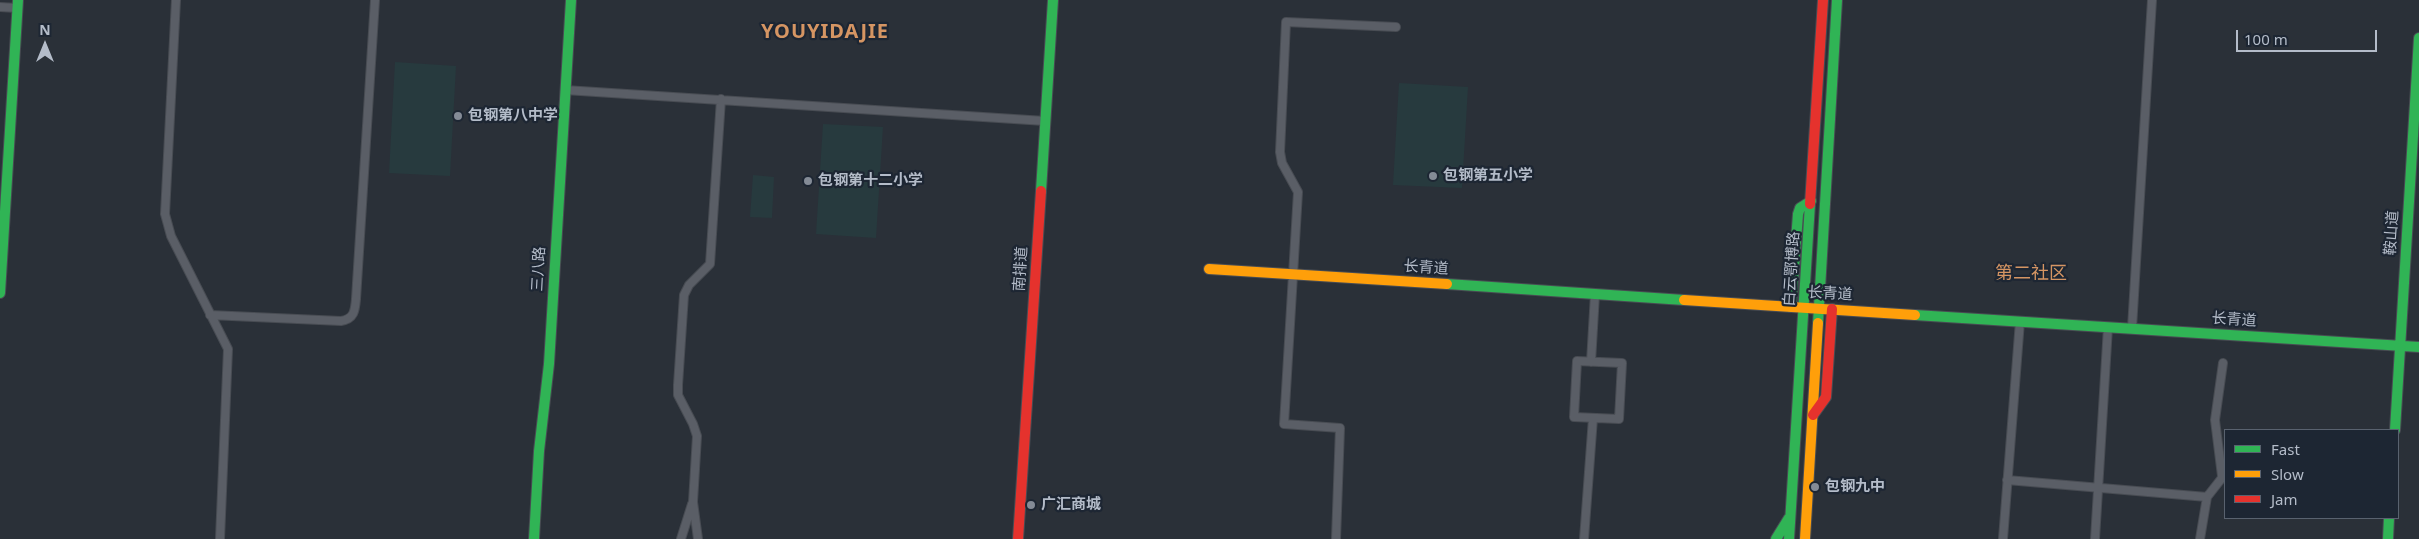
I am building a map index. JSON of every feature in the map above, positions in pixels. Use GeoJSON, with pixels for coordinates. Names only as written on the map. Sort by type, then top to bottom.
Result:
{"type":"FeatureCollection","features":[{"type":"Feature","properties":{"kind":"street"},"geometry":{"type":"LineString","coordinates":[[176,0],[165,214],[171,236],[225,341],[229,354],[220,539]]}},
{"type":"Feature","properties":{"kind":"street"},"geometry":{"type":"LineString","coordinates":[[210,315],[341,321],[349,319],[354,314],[375,0]]}},
{"type":"Feature","properties":{"kind":"street","name":"三八路"},"geometry":{"type":"LineString","coordinates":[[534,539],[539,451],[549,364],[571,0]]}},
{"type":"Feature","properties":{"kind":"street","name":"南排道"},"geometry":{"type":"LineString","coordinates":[[1018,539],[1053,0]]}},
{"type":"Feature","properties":{"kind":"street","name":"白云鄂博路"},"geometry":{"type":"LineString","coordinates":[[1789,539],[1823,0]]}},
{"type":"Feature","properties":{"kind":"street","name":"白云鄂博路"},"geometry":{"type":"LineString","coordinates":[[1804,539],[1837,0]]}},
{"type":"Feature","properties":{"kind":"street"},"geometry":{"type":"LineString","coordinates":[[2132,328],[2152,0]]}},
{"type":"Feature","properties":{"kind":"street"},"geometry":{"type":"LineString","coordinates":[[0,7],[18,4],[0,293]]}},
{"type":"Feature","properties":{"kind":"street"},"geometry":{"type":"LineString","coordinates":[[1336,539],[1340,428],[1284,424],[1298,192],[1282,163],[1280,152],[1286,22],[1396,27]]}},
{"type":"Feature","properties":{"kind":"street","name":"鞍山道"},"geometry":{"type":"LineString","coordinates":[[2395,429],[2419,38]]}},
{"type":"Feature","properties":{"kind":"street"},"geometry":{"type":"LineString","coordinates":[[565,90],[1045,121]]}},
{"type":"Feature","properties":{"kind":"street"},"geometry":{"type":"LineString","coordinates":[[698,539],[693,502],[697,436],[678,391],[684,295],[689,285],[710,264],[721,99]]}},
{"type":"Feature","properties":{"kind":"street"},"geometry":{"type":"LineString","coordinates":[[1791,307],[1798,214],[1800,208],[1811,200]]}},
{"type":"Feature","properties":{"kind":"street","name":"长青道"},"geometry":{"type":"LineString","coordinates":[[1209,270],[2419,346]]}},
{"type":"Feature","properties":{"kind":"street"},"geometry":{"type":"LineString","coordinates":[[1591,362],[1595,294]]}},
{"type":"Feature","properties":{"kind":"street"},"geometry":{"type":"LineString","coordinates":[[1812,415],[1826,397],[1832,309]]}},
{"type":"Feature","properties":{"kind":"street"},"geometry":{"type":"LineString","coordinates":[[2003,539],[2020,322]]}},
{"type":"Feature","properties":{"kind":"street"},"geometry":{"type":"LineString","coordinates":[[2094,539],[2108,327]]}},
{"type":"Feature","properties":{"kind":"street"},"geometry":{"type":"LineString","coordinates":[[1577,361],[1622,363],[1619,420],[1593,418],[1574,417],[1577,361]]}},
{"type":"Feature","properties":{"kind":"street"},"geometry":{"type":"LineString","coordinates":[[2200,539],[2207,497],[2224,475],[2215,420],[2223,363]]}},
{"type":"Feature","properties":{"kind":"street"},"geometry":{"type":"LineString","coordinates":[[1584,539],[1593,418]]}},
{"type":"Feature","properties":{"kind":"street"},"geometry":{"type":"LineString","coordinates":[[2007,480],[2207,497]]}},
{"type":"Feature","properties":{"kind":"street"},"geometry":{"type":"LineString","coordinates":[[681,539],[693,502]]}},
{"type":"Feature","properties":{"kind":"street"},"geometry":{"type":"LineString","coordinates":[[1776,539],[1790,516]]}},
{"type":"Feature","properties":{"kind":"street"},"geometry":{"type":"LineString","coordinates":[[2388,539],[2389,519]]}},
{"type":"Feature","properties":{"kind":"green space"},"geometry":{"type":"Polygon","coordinates":[[[395,62],[456,66],[450,176],[389,173],[395,62]]]}},
{"type":"Feature","properties":{"kind":"green space"},"geometry":{"type":"Polygon","coordinates":[[[1399,83],[1468,87],[1462,188],[1393,185],[1399,83]]]}},
{"type":"Feature","properties":{"kind":"green space"},"geometry":{"type":"Polygon","coordinates":[[[823,124],[883,127],[876,238],[816,234],[823,124]]]}},
{"type":"Feature","properties":{"kind":"green space"},"geometry":{"type":"Polygon","coordinates":[[[753,175],[774,177],[772,218],[750,217],[753,175]]]}},
{"type":"Feature","properties":{"kind":"traffic: fast"},"geometry":{"type":"LineString","coordinates":[[0,293],[18,0]]}},
{"type":"Feature","properties":{"kind":"traffic: fast"},"geometry":{"type":"LineString","coordinates":[[534,539],[539,451],[549,364],[571,0]]}},
{"type":"Feature","properties":{"kind":"traffic: fast"},"geometry":{"type":"LineString","coordinates":[[1041,191],[1053,0]]}},
{"type":"Feature","properties":{"kind":"traffic: fast"},"geometry":{"type":"LineString","coordinates":[[1818,323],[1837,0]]}},
{"type":"Feature","properties":{"kind":"traffic: fast"},"geometry":{"type":"LineString","coordinates":[[2395,429],[2419,38]]}},
{"type":"Feature","properties":{"kind":"traffic: fast"},"geometry":{"type":"LineString","coordinates":[[1791,307],[1798,214],[1800,208],[1811,201]]}},
{"type":"Feature","properties":{"kind":"traffic: fast"},"geometry":{"type":"LineString","coordinates":[[1789,539],[1810,204]]}},
{"type":"Feature","properties":{"kind":"traffic: fast"},"geometry":{"type":"LineString","coordinates":[[1447,284],[1684,300]]}},
{"type":"Feature","properties":{"kind":"traffic: fast"},"geometry":{"type":"LineString","coordinates":[[1915,315],[2419,347]]}},
{"type":"Feature","properties":{"kind":"traffic: fast"},"geometry":{"type":"LineString","coordinates":[[1776,539],[1789,518]]}},
{"type":"Feature","properties":{"kind":"traffic: fast"},"geometry":{"type":"LineString","coordinates":[[2388,539],[2389,519]]}},
{"type":"Feature","properties":{"kind":"traffic: slow"},"geometry":{"type":"LineString","coordinates":[[1209,269],[1447,284]]}},
{"type":"Feature","properties":{"kind":"traffic: slow"},"geometry":{"type":"LineString","coordinates":[[1684,300],[1915,315]]}},
{"type":"Feature","properties":{"kind":"traffic: slow"},"geometry":{"type":"LineString","coordinates":[[1805,539],[1818,323]]}},
{"type":"Feature","properties":{"kind":"traffic: jam"},"geometry":{"type":"LineString","coordinates":[[1810,204],[1823,0]]}},
{"type":"Feature","properties":{"kind":"traffic: jam"},"geometry":{"type":"LineString","coordinates":[[1018,539],[1041,191]]}},
{"type":"Feature","properties":{"kind":"traffic: jam"},"geometry":{"type":"LineString","coordinates":[[1813,415],[1826,397],[1832,309]]}},
{"type":"Feature","properties":{"kind":"place","name":"包钢第八中学"},"geometry":{"type":"Point","coordinates":[458,116]}},
{"type":"Feature","properties":{"kind":"place","name":"包钢第五小学"},"geometry":{"type":"Point","coordinates":[1433,176]}},
{"type":"Feature","properties":{"kind":"place","name":"包钢第十二小学"},"geometry":{"type":"Point","coordinates":[808,181]}},
{"type":"Feature","properties":{"kind":"place","name":"包钢九中"},"geometry":{"type":"Point","coordinates":[1815,487]}},
{"type":"Feature","properties":{"kind":"place","name":"广汇商城"},"geometry":{"type":"Point","coordinates":[1031,505]}},
{"type":"Feature","properties":{"kind":"district","name":"YOUYIDAJIE"},"geometry":{"type":"Point","coordinates":[825,32]}},
{"type":"Feature","properties":{"kind":"district","name":"第二社区"},"geometry":{"type":"Point","coordinates":[2031,274]}}]}
